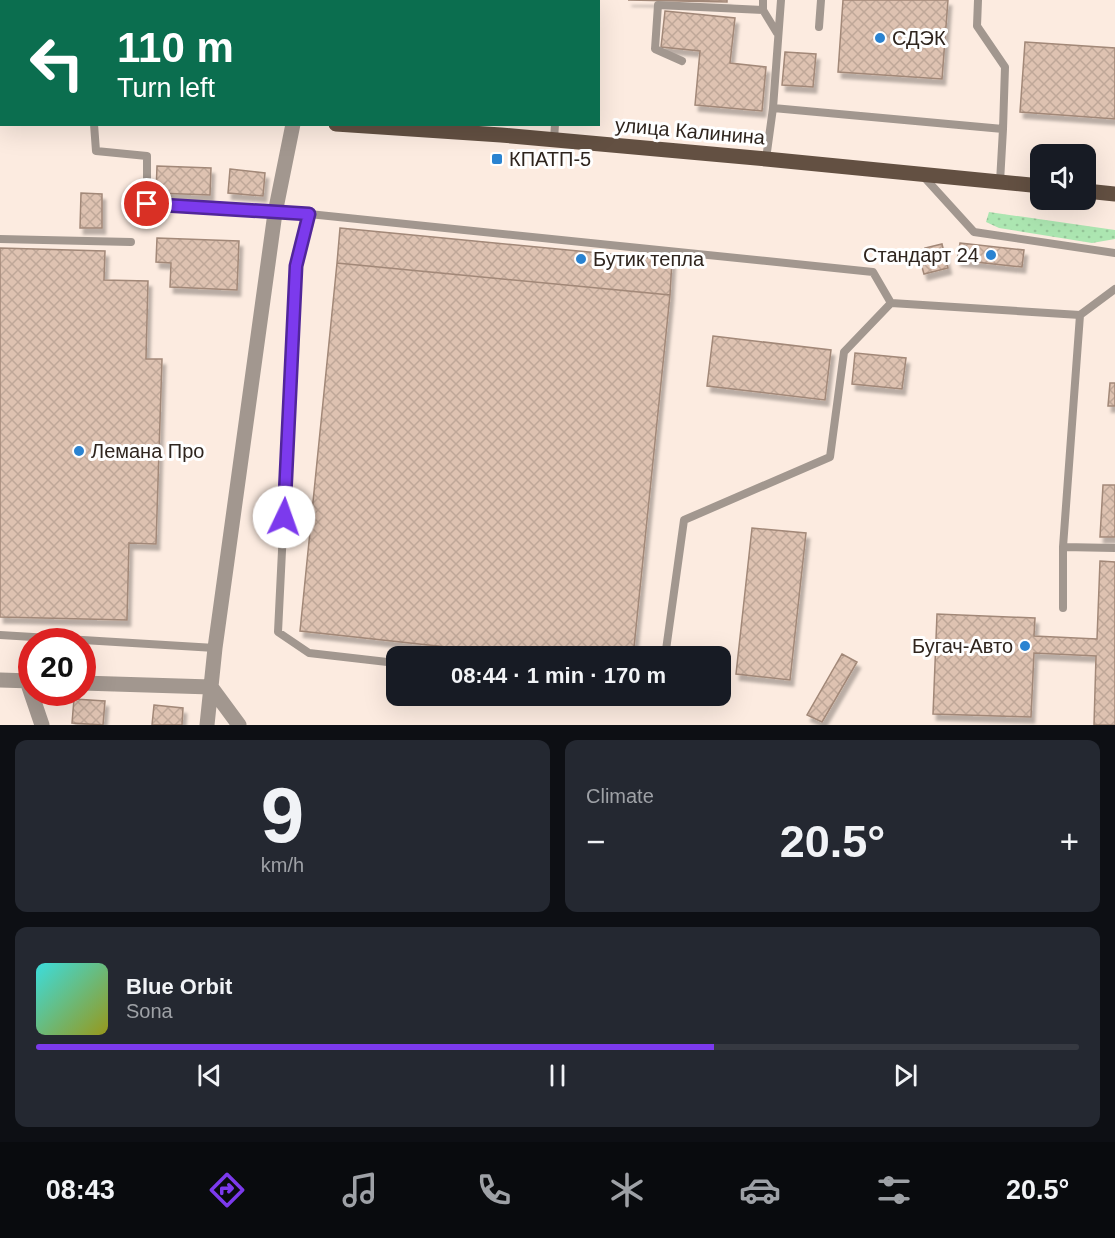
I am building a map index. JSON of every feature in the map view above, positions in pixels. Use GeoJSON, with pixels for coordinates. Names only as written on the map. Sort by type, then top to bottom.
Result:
{"type":"FeatureCollection","features":[{"type":"Feature","properties":{"kind":"main road","name":"улица Калинина"},"geometry":{"type":"LineString","coordinates":[[387,126],[438,128],[1030,185]]}},
{"type":"Feature","properties":{"kind":"main road"},"geometry":{"type":"LineString","coordinates":[[1096,192],[1115,194]]}},
{"type":"Feature","properties":{"kind":"street"},"geometry":{"type":"LineString","coordinates":[[207,725],[215,648],[275,213],[293,126]]}},
{"type":"Feature","properties":{"kind":"street"},"geometry":{"type":"LineString","coordinates":[[0,680],[18,681]]}},
{"type":"Feature","properties":{"kind":"street"},"geometry":{"type":"LineString","coordinates":[[96,683],[211,687]]}},
{"type":"Feature","properties":{"kind":"street"},"geometry":{"type":"LineString","coordinates":[[211,687],[239,725]]}},
{"type":"Feature","properties":{"kind":"street"},"geometry":{"type":"LineString","coordinates":[[36,706],[42,725]]}},
{"type":"Feature","properties":{"kind":"lane"},"geometry":{"type":"LineString","coordinates":[[764,0],[763,10],[777,33]]}},
{"type":"Feature","properties":{"kind":"lane"},"geometry":{"type":"LineString","coordinates":[[766,159],[773,108],[781,0]]}},
{"type":"Feature","properties":{"kind":"lane"},"geometry":{"type":"LineString","coordinates":[[819,27],[822,0]]}},
{"type":"Feature","properties":{"kind":"lane"},"geometry":{"type":"LineString","coordinates":[[978,0],[977,26],[1005,68],[1000,182]]}},
{"type":"Feature","properties":{"kind":"lane"},"geometry":{"type":"LineString","coordinates":[[682,61],[655,49],[658,5],[763,10]]}},
{"type":"Feature","properties":{"kind":"lane"},"geometry":{"type":"LineString","coordinates":[[773,108],[1004,129]]}},
{"type":"Feature","properties":{"kind":"lane"},"geometry":{"type":"LineString","coordinates":[[94,126],[96,151],[147,156],[147,204],[309,214],[873,272],[891,303]]}},
{"type":"Feature","properties":{"kind":"lane"},"geometry":{"type":"LineString","coordinates":[[554,140],[555,126]]}},
{"type":"Feature","properties":{"kind":"lane"},"geometry":{"type":"LineString","coordinates":[[921,174],[974,232],[1115,252]]}},
{"type":"Feature","properties":{"kind":"lane"},"geometry":{"type":"LineString","coordinates":[[309,214],[296,266],[278,632],[309,653],[386,662]]}},
{"type":"Feature","properties":{"kind":"lane"},"geometry":{"type":"LineString","coordinates":[[0,239],[131,242]]}},
{"type":"Feature","properties":{"kind":"lane"},"geometry":{"type":"LineString","coordinates":[[667,646],[684,520],[830,457],[844,352],[891,303],[1080,315],[1115,289]]}},
{"type":"Feature","properties":{"kind":"lane"},"geometry":{"type":"LineString","coordinates":[[1063,608],[1063,547],[1080,315]]}},
{"type":"Feature","properties":{"kind":"lane"},"geometry":{"type":"LineString","coordinates":[[1063,547],[1115,548]]}},
{"type":"Feature","properties":{"kind":"lane"},"geometry":{"type":"LineString","coordinates":[[0,635],[215,648]]}},
{"type":"Feature","properties":{"kind":"green space"},"geometry":{"type":"Polygon","coordinates":[[[989,212],[1115,230],[1115,239],[1092,243],[999,228],[986,222],[989,212]]]}},
{"type":"Feature","properties":{"kind":"building"},"geometry":{"type":"Polygon","coordinates":[[[628,0],[727,0],[727,2],[628,0]]]}},
{"type":"Feature","properties":{"kind":"building"},"geometry":{"type":"Polygon","coordinates":[[[843,0],[948,0],[942,79],[838,72],[843,0]]]}},
{"type":"Feature","properties":{"kind":"building"},"geometry":{"type":"Polygon","coordinates":[[[665,11],[735,18],[730,63],[766,67],[762,111],[695,105],[700,51],[661,47],[665,11]]]}},
{"type":"Feature","properties":{"kind":"building"},"geometry":{"type":"Polygon","coordinates":[[[1025,42],[1115,48],[1115,119],[1020,112],[1025,42]]]}},
{"type":"Feature","properties":{"kind":"building"},"geometry":{"type":"Polygon","coordinates":[[[785,52],[816,54],[813,87],[782,85],[785,52]]]}},
{"type":"Feature","properties":{"kind":"building"},"geometry":{"type":"Polygon","coordinates":[[[157,166],[211,168],[210,195],[156,193],[157,166]]]}},
{"type":"Feature","properties":{"kind":"building"},"geometry":{"type":"Polygon","coordinates":[[[230,169],[265,173],[263,196],[228,193],[230,169]]]}},
{"type":"Feature","properties":{"kind":"building"},"geometry":{"type":"Polygon","coordinates":[[[81,193],[102,194],[102,228],[80,228],[81,193]]]}},
{"type":"Feature","properties":{"kind":"building"},"geometry":{"type":"Polygon","coordinates":[[[340,228],[672,260],[670,295],[337,263],[340,228]]]}},
{"type":"Feature","properties":{"kind":"building"},"geometry":{"type":"Polygon","coordinates":[[[157,238],[239,241],[237,290],[170,287],[171,263],[156,262],[157,238]]]}},
{"type":"Feature","properties":{"kind":"building","name":"Стандарт 24"},"geometry":{"type":"Polygon","coordinates":[[[960,243],[1024,250],[1022,267],[957,260],[960,243]]]}},
{"type":"Feature","properties":{"kind":"building"},"geometry":{"type":"Polygon","coordinates":[[[942,244],[948,268],[924,274],[920,260],[928,258],[925,248],[942,244]]]}},
{"type":"Feature","properties":{"kind":"building","name":"Лемана Про"},"geometry":{"type":"Polygon","coordinates":[[[0,248],[105,251],[104,280],[148,281],[146,359],[162,359],[156,544],[129,543],[127,620],[0,617],[0,248]]]}},
{"type":"Feature","properties":{"kind":"building"},"geometry":{"type":"Polygon","coordinates":[[[337,263],[670,295],[634,646],[437,646],[300,631],[337,263]]]}},
{"type":"Feature","properties":{"kind":"building"},"geometry":{"type":"Polygon","coordinates":[[[713,336],[831,350],[825,400],[707,386],[713,336]]]}},
{"type":"Feature","properties":{"kind":"building"},"geometry":{"type":"Polygon","coordinates":[[[855,353],[906,358],[902,389],[852,384],[855,353]]]}},
{"type":"Feature","properties":{"kind":"building"},"geometry":{"type":"Polygon","coordinates":[[[1110,383],[1115,383],[1115,406],[1108,406],[1110,383]]]}},
{"type":"Feature","properties":{"kind":"building"},"geometry":{"type":"Polygon","coordinates":[[[1103,485],[1115,485],[1115,537],[1100,537],[1103,485]]]}},
{"type":"Feature","properties":{"kind":"building"},"geometry":{"type":"Polygon","coordinates":[[[752,528],[806,533],[790,680],[736,674],[752,528]]]}},
{"type":"Feature","properties":{"kind":"building","name":"Бугач-Авто"},"geometry":{"type":"Polygon","coordinates":[[[1100,561],[1115,562],[1115,725],[1094,725],[1096,656],[1034,653],[1031,717],[933,714],[937,614],[1035,618],[1034,636],[1097,639],[1100,561]]]}},
{"type":"Feature","properties":{"kind":"building"},"geometry":{"type":"Polygon","coordinates":[[[842,654],[857,662],[822,722],[807,715],[842,654]]]}},
{"type":"Feature","properties":{"kind":"building"},"geometry":{"type":"Polygon","coordinates":[[[96,700],[105,701],[103,725],[72,723],[73,706],[96,706],[96,700]]]}},
{"type":"Feature","properties":{"kind":"building"},"geometry":{"type":"Polygon","coordinates":[[[154,705],[183,708],[182,725],[152,725],[154,705]]]}},
{"type":"Feature","properties":{"kind":"place","name":"СДЭК"},"geometry":{"type":"Point","coordinates":[880,38]}},
{"type":"Feature","properties":{"kind":"place","name":"КПАТП-5"},"geometry":{"type":"Point","coordinates":[497,159]}},
{"type":"Feature","properties":{"kind":"place","name":"Стандарт 24"},"geometry":{"type":"Point","coordinates":[991,255]}},
{"type":"Feature","properties":{"kind":"place","name":"Бутик тепла"},"geometry":{"type":"Point","coordinates":[581,259]}},
{"type":"Feature","properties":{"kind":"place","name":"Лемана Про"},"geometry":{"type":"Point","coordinates":[79,451]}},
{"type":"Feature","properties":{"kind":"place","name":"Бугач-Авто"},"geometry":{"type":"Point","coordinates":[1025,646]}},
{"type":"Feature","properties":{"kind":"route"},"geometry":{"type":"LineString","coordinates":[[147,204],[309,214],[296,266],[284,517]]}}]}
